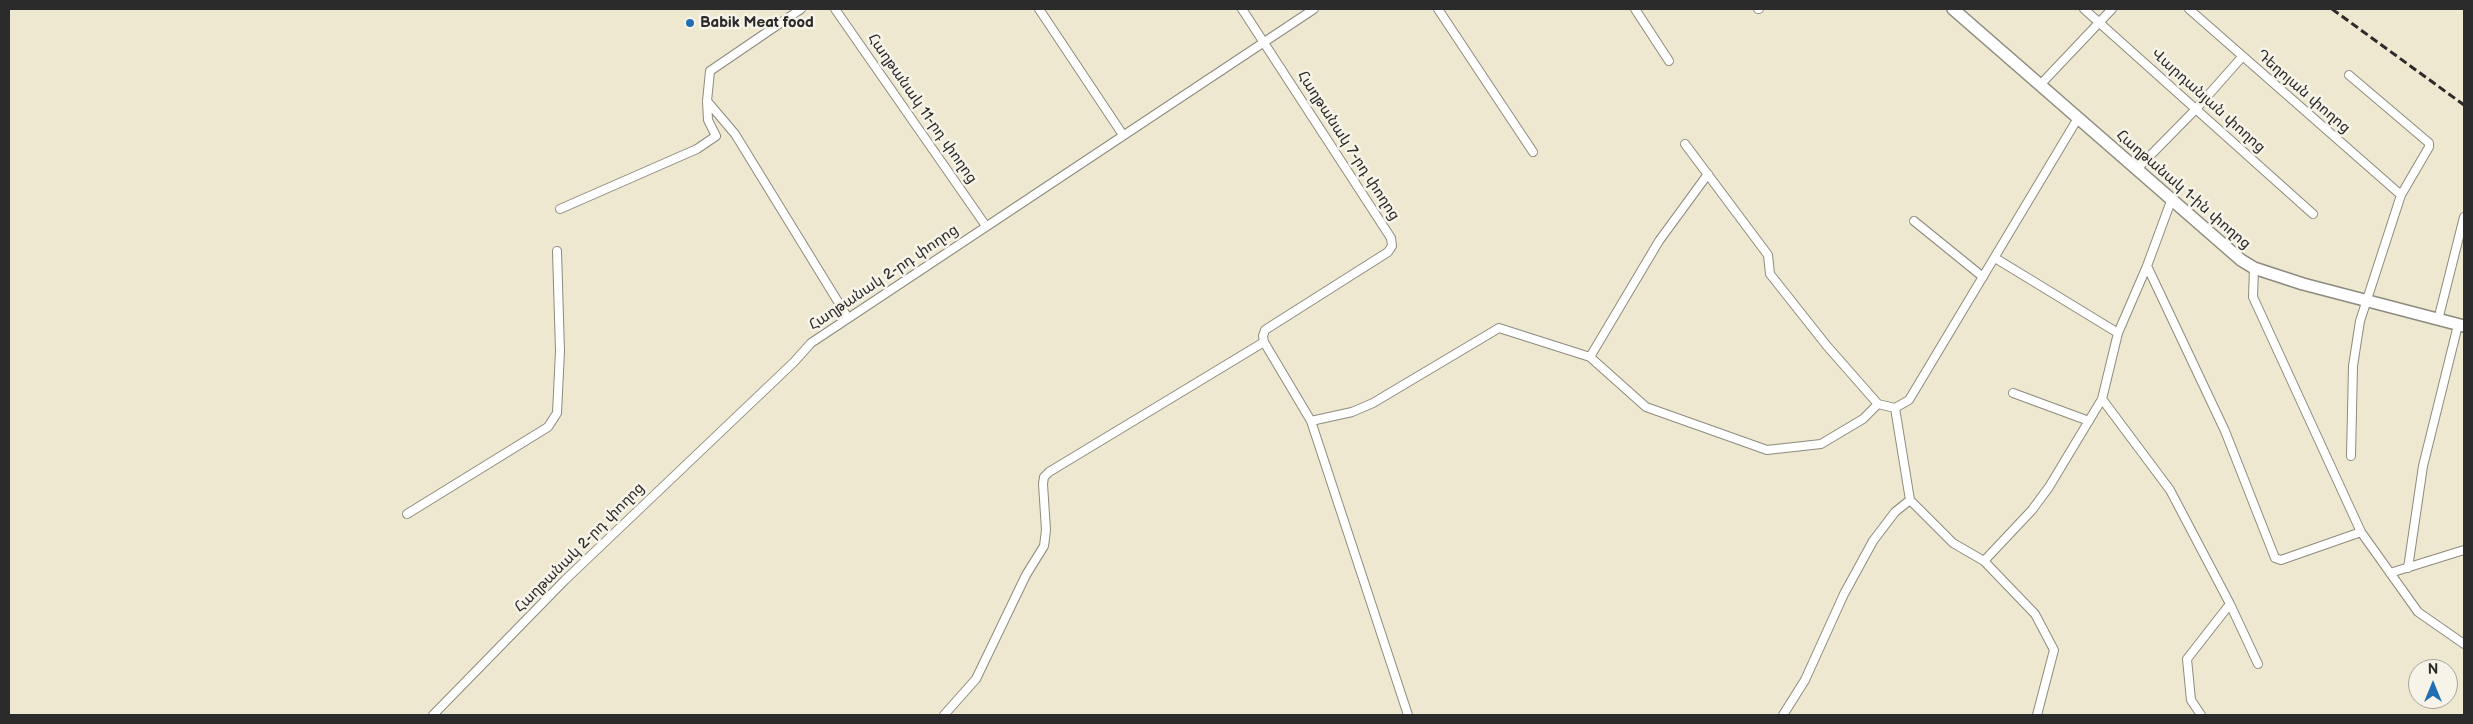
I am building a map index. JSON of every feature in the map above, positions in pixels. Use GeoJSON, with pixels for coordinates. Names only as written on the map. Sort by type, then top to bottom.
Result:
{"type":"FeatureCollection","features":[{"type":"Feature","properties":{"kind":"main road","name":"Հաղթանակ 1-ին փողոց"},"geometry":{"type":"LineString","coordinates":[[1953,9],[2228,252],[2254,268],[2365,301],[2461,325]]}},
{"type":"Feature","properties":{"kind":"street"},"geometry":{"type":"LineString","coordinates":[[560,209],[697,149],[716,136],[708,120],[707,101],[710,71],[801,9]]}},
{"type":"Feature","properties":{"kind":"street","name":"Հաղթանակ 11-րդ փողոց"},"geometry":{"type":"LineString","coordinates":[[835,9],[986,226]]}},
{"type":"Feature","properties":{"kind":"street"},"geometry":{"type":"LineString","coordinates":[[1039,9],[1123,135]]}},
{"type":"Feature","properties":{"kind":"street","name":"Հաղթանակ 7-րդ փողոց"},"geometry":{"type":"LineString","coordinates":[[1242,9],[1391,238],[1392,246],[1388,252],[1265,330],[1264,342]]}},
{"type":"Feature","properties":{"kind":"street","name":"Հաղթանակ 2-րդ փողոց"},"geometry":{"type":"LineString","coordinates":[[433,715],[565,580],[794,362],[811,343],[1314,9]]}},
{"type":"Feature","properties":{"kind":"street"},"geometry":{"type":"LineString","coordinates":[[1438,9],[1532,152]]}},
{"type":"Feature","properties":{"kind":"street"},"geometry":{"type":"LineString","coordinates":[[1635,9],[1670,61]]}},
{"type":"Feature","properties":{"kind":"street","name":"Վարդանյան փողոց"},"geometry":{"type":"LineString","coordinates":[[2084,9],[2313,214]]}},
{"type":"Feature","properties":{"kind":"street"},"geometry":{"type":"LineString","coordinates":[[2040,85],[2112,9]]}},
{"type":"Feature","properties":{"kind":"street","name":"Դեղոյան փողոց"},"geometry":{"type":"LineString","coordinates":[[2189,9],[2400,195]]}},
{"type":"Feature","properties":{"kind":"street"},"geometry":{"type":"LineString","coordinates":[[2136,170],[2195,110],[2242,57]]}},
{"type":"Feature","properties":{"kind":"street"},"geometry":{"type":"LineString","coordinates":[[2349,75],[2429,143],[2428,152],[2400,195],[2360,321],[2353,366],[2351,456]]}},
{"type":"Feature","properties":{"kind":"street"},"geometry":{"type":"LineString","coordinates":[[707,101],[735,134],[848,318]]}},
{"type":"Feature","properties":{"kind":"street"},"geometry":{"type":"LineString","coordinates":[[1685,144],[1768,255],[1770,274],[1827,346],[1878,404],[1895,408],[1910,400],[2078,118]]}},
{"type":"Feature","properties":{"kind":"street"},"geometry":{"type":"LineString","coordinates":[[1590,357],[1659,241],[1708,174]]}},
{"type":"Feature","properties":{"kind":"street"},"geometry":{"type":"LineString","coordinates":[[1984,560],[2032,510],[2049,487],[2102,399],[2118,333],[2147,266],[2171,201]]}},
{"type":"Feature","properties":{"kind":"street"},"geometry":{"type":"LineString","coordinates":[[2438,320],[2464,218]]}},
{"type":"Feature","properties":{"kind":"street"},"geometry":{"type":"LineString","coordinates":[[1914,221],[1984,277]]}},
{"type":"Feature","properties":{"kind":"street"},"geometry":{"type":"LineString","coordinates":[[407,514],[548,427],[557,413],[560,351],[557,251]]}},
{"type":"Feature","properties":{"kind":"street"},"geometry":{"type":"LineString","coordinates":[[1995,258],[2118,333]]}},
{"type":"Feature","properties":{"kind":"street"},"geometry":{"type":"LineString","coordinates":[[2147,266],[2225,431],[2274,558],[2281,560],[2361,532]]}},
{"type":"Feature","properties":{"kind":"street"},"geometry":{"type":"LineString","coordinates":[[2254,268],[2253,296],[2361,532],[2418,612],[2464,644]]}},
{"type":"Feature","properties":{"kind":"street"},"geometry":{"type":"LineString","coordinates":[[2408,568],[2423,466],[2461,325]]}},
{"type":"Feature","properties":{"kind":"street"},"geometry":{"type":"LineString","coordinates":[[1311,421],[1352,412],[1373,403],[1499,328],[1590,357],[1646,408],[1767,450],[1821,444],[1863,419],[1878,404]]}},
{"type":"Feature","properties":{"kind":"street"},"geometry":{"type":"LineString","coordinates":[[944,715],[976,679],[1026,576],[1044,546],[1046,530],[1042,484],[1044,477],[1049,472],[1264,342],[1311,421],[1408,715]]}},
{"type":"Feature","properties":{"kind":"street"},"geometry":{"type":"LineString","coordinates":[[2014,393],[2089,421]]}},
{"type":"Feature","properties":{"kind":"street"},"geometry":{"type":"LineString","coordinates":[[2102,399],[2170,490],[2230,604],[2258,664]]}},
{"type":"Feature","properties":{"kind":"street"},"geometry":{"type":"LineString","coordinates":[[1895,408],[1910,500],[1953,544],[1984,560],[2035,614],[2054,650],[2037,715]]}},
{"type":"Feature","properties":{"kind":"street"},"geometry":{"type":"LineString","coordinates":[[1783,715],[1804,680],[1844,594],[1874,540],[1895,512],[1910,500]]}},
{"type":"Feature","properties":{"kind":"street"},"geometry":{"type":"LineString","coordinates":[[2390,573],[2464,550]]}},
{"type":"Feature","properties":{"kind":"street"},"geometry":{"type":"LineString","coordinates":[[2201,715],[2191,700],[2187,659],[2230,604]]}},
{"type":"Feature","properties":{"kind":"railway"},"geometry":{"type":"LineString","coordinates":[[2332,9],[2464,105]]}},
{"type":"Feature","properties":{"kind":"place","name":"Babik Meat food"},"geometry":{"type":"Point","coordinates":[690,23]}}]}
